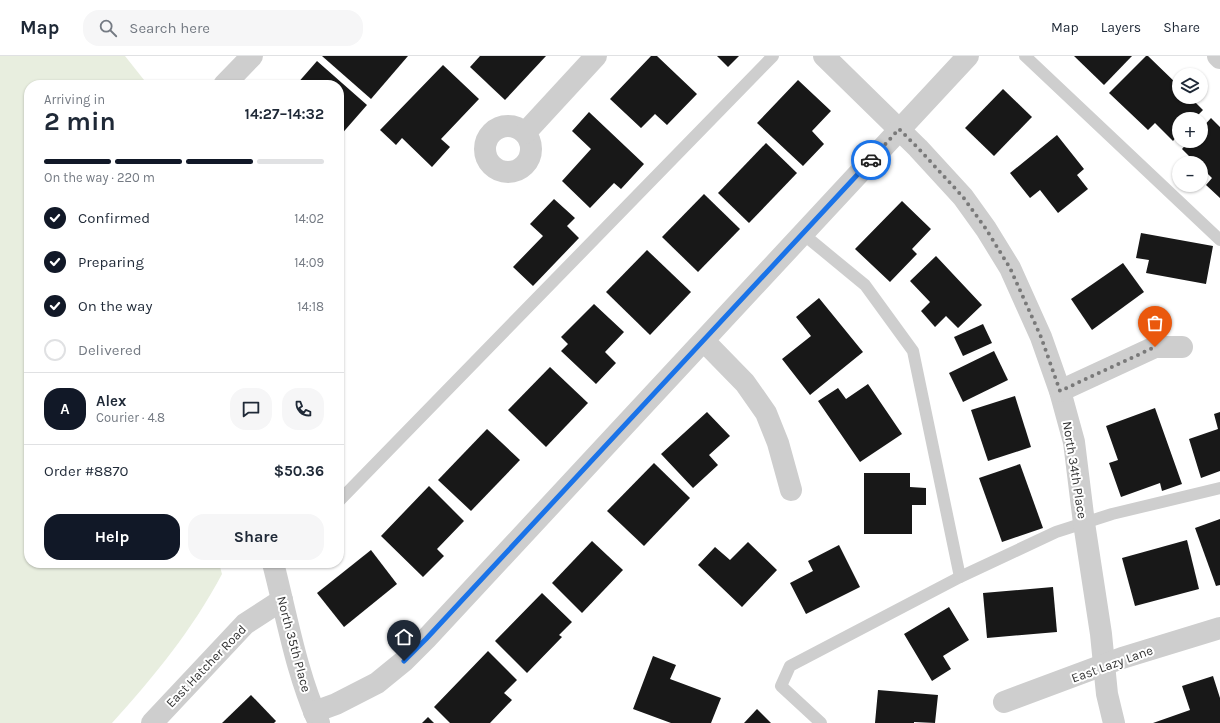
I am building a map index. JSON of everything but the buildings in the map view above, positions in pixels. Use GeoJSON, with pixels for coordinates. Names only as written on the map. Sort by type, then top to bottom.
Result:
{"type":"FeatureCollection","features":[{"type":"Feature","properties":{"kind":"street"},"geometry":{"type":"LineString","coordinates":[[229,80],[252,56]]}},
{"type":"Feature","properties":{"kind":"street"},"geometry":{"type":"LineString","coordinates":[[525,132],[596,56]]}},
{"type":"Feature","properties":{"kind":"street","name":"North 34th Place"},"geometry":{"type":"LineString","coordinates":[[824,56],[918,148],[963,197],[1010,268],[1041,337],[1060,391],[1074,442],[1084,523],[1101,634],[1107,694],[1114,723]]}},
{"type":"Feature","properties":{"kind":"street"},"geometry":{"type":"LineString","coordinates":[[317,717],[336,704],[377,684],[404,661],[704,341],[968,56]]}},
{"type":"Feature","properties":{"kind":"street"},"geometry":{"type":"LineString","coordinates":[[704,341],[745,383],[766,413],[778,443],[791,490]]}},
{"type":"Feature","properties":{"kind":"street"},"geometry":{"type":"LineString","coordinates":[[1060,391],[1155,347],[1182,347]]}},
{"type":"Feature","properties":{"kind":"street","name":"North 35th Place"},"geometry":{"type":"LineString","coordinates":[[274,568],[290,637],[317,717]]}},
{"type":"Feature","properties":{"kind":"street","name":"East Hatcher Road"},"geometry":{"type":"LineString","coordinates":[[152,723],[245,624],[282,600]]}},
{"type":"Feature","properties":{"kind":"street","name":"East Lazy Lane"},"geometry":{"type":"LineString","coordinates":[[1004,702],[1122,658],[1220,628]]}},
{"type":"Feature","properties":{"kind":"lane"},"geometry":{"type":"LineString","coordinates":[[344,496],[773,56]]}},
{"type":"Feature","properties":{"kind":"lane"},"geometry":{"type":"LineString","coordinates":[[1025,56],[1220,240]]}},
{"type":"Feature","properties":{"kind":"lane"},"geometry":{"type":"LineString","coordinates":[[803,234],[865,285],[913,350],[960,577]]}},
{"type":"Feature","properties":{"kind":"lane"},"geometry":{"type":"LineString","coordinates":[[821,723],[781,686],[790,666],[960,577],[1056,532],[1112,514],[1220,488]]}},
{"type":"Feature","properties":{"kind":"green space"},"geometry":{"type":"Polygon","coordinates":[[[0,56],[125,56],[144,80],[24,80],[24,568],[220,568],[222,574],[211,594],[172,652],[112,723],[0,723],[0,56]]]}},
{"type":"Feature","properties":{"kind":"way so far"},"geometry":{"type":"LineString","coordinates":[[871,160],[899,129],[963,197],[986,229],[1010,268],[1041,337],[1060,391],[1155,347]]}},
{"type":"Feature","properties":{"kind":"route"},"geometry":{"type":"LineString","coordinates":[[404,661],[704,341],[871,160]]}}]}
